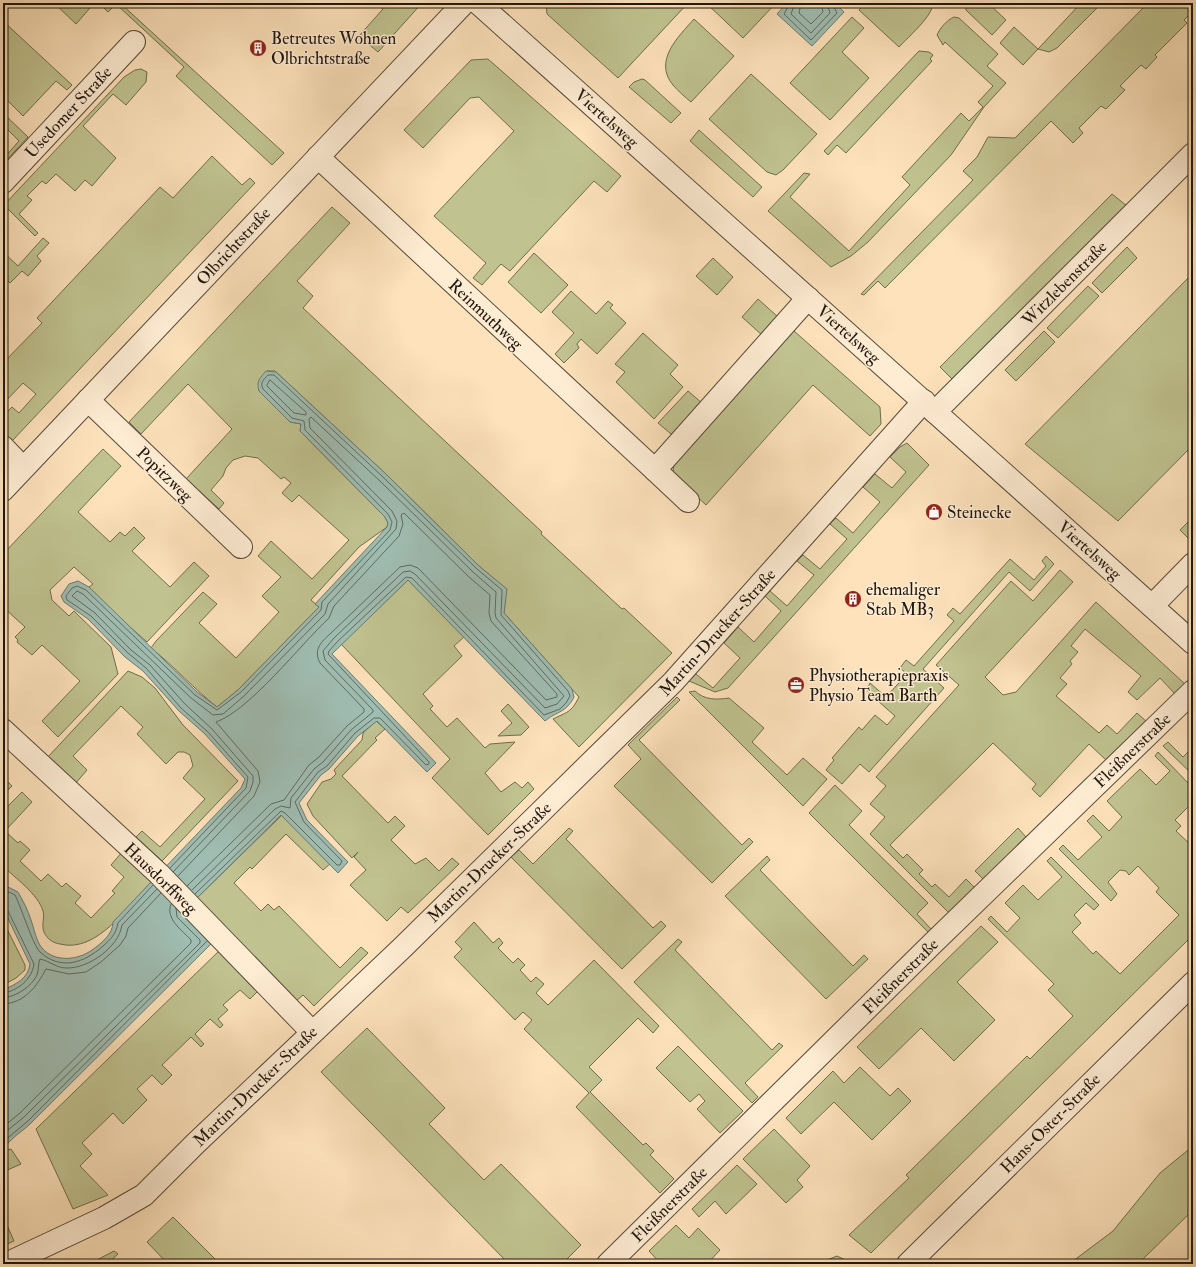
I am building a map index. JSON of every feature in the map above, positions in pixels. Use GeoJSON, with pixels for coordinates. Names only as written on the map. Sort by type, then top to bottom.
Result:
{"type":"FeatureCollection","features":[{"type":"Feature","properties":{"kind":"street","name":"Olbrichtstraße"},"geometry":{"type":"LineString","coordinates":[[3,490],[464,3]]}},
{"type":"Feature","properties":{"kind":"street","name":"Viertelsweg"},"geometry":{"type":"LineString","coordinates":[[478,3],[1193,643]]}},
{"type":"Feature","properties":{"kind":"street","name":"Usedomer Straße"},"geometry":{"type":"LineString","coordinates":[[3,182],[134,42]]}},
{"type":"Feature","properties":{"kind":"street","name":"Witzlebenstraße"},"geometry":{"type":"LineString","coordinates":[[930,407],[1193,154]]}},
{"type":"Feature","properties":{"kind":"street","name":"Reinmuthweg"},"geometry":{"type":"LineString","coordinates":[[318,157],[688,501]]}},
{"type":"Feature","properties":{"kind":"street"},"geometry":{"type":"LineString","coordinates":[[655,470],[808,298]]}},
{"type":"Feature","properties":{"kind":"street","name":"Popitzweg"},"geometry":{"type":"LineString","coordinates":[[88,400],[241,547]]}},
{"type":"Feature","properties":{"kind":"street","name":"Martin-Drucker-Straße"},"geometry":{"type":"LineString","coordinates":[[6,1264],[104,1218],[144,1195],[312,1032],[401,949],[673,682],[930,407]]}},
{"type":"Feature","properties":{"kind":"street"},"geometry":{"type":"LineString","coordinates":[[3,448],[23,468]]}},
{"type":"Feature","properties":{"kind":"street"},"geometry":{"type":"LineString","coordinates":[[1152,606],[1193,564]]}},
{"type":"Feature","properties":{"kind":"street","name":"Fleißnerstraße"},"geometry":{"type":"LineString","coordinates":[[608,1264],[949,927],[1193,691]]}},
{"type":"Feature","properties":{"kind":"street","name":"Hausdorffweg"},"geometry":{"type":"LineString","coordinates":[[3,730],[159,874],[312,1032]]}},
{"type":"Feature","properties":{"kind":"street","name":"Hans-Oster-Straße"},"geometry":{"type":"LineString","coordinates":[[908,1264],[1193,983]]}},
{"type":"Feature","properties":{"kind":"green space"},"geometry":{"type":"Polygon","coordinates":[[[54,3],[84,3],[90,8],[76,24],[54,3]]]}},
{"type":"Feature","properties":{"kind":"green space"},"geometry":{"type":"Polygon","coordinates":[[[99,3],[120,3],[284,153],[272,165],[176,76],[184,67],[116,4],[108,12],[99,3]]]}},
{"type":"Feature","properties":{"kind":"green space"},"geometry":{"type":"Polygon","coordinates":[[[375,3],[422,3],[378,52],[359,36],[383,9],[375,3]]]}},
{"type":"Feature","properties":{"kind":"green space"},"geometry":{"type":"Polygon","coordinates":[[[546,3],[688,3],[618,78],[547,14],[546,3]]]}},
{"type":"Feature","properties":{"kind":"green space"},"geometry":{"type":"Polygon","coordinates":[[[776,3],[743,38],[707,4],[776,3]]]}},
{"type":"Feature","properties":{"kind":"green space"},"geometry":{"type":"Polygon","coordinates":[[[865,3],[933,3],[932,8],[925,20],[899,47],[859,10],[865,3]]]}},
{"type":"Feature","properties":{"kind":"green space"},"geometry":{"type":"Polygon","coordinates":[[[965,3],[988,3],[1006,20],[992,35],[966,10],[965,3]]]}},
{"type":"Feature","properties":{"kind":"green space"},"geometry":{"type":"Polygon","coordinates":[[[1081,3],[1102,3],[1057,48],[1049,52],[1038,49],[1081,3]]]}},
{"type":"Feature","properties":{"kind":"green space"},"geometry":{"type":"Polygon","coordinates":[[[1148,3],[1193,3],[1193,11],[1184,20],[1187,23],[1155,55],[1157,57],[1146,69],[1141,65],[1120,86],[1125,90],[1106,109],[1101,106],[1079,128],[1083,133],[1073,143],[1051,121],[885,288],[878,281],[864,295],[861,294],[973,180],[963,171],[977,157],[988,137],[1015,138],[1148,3]]]}},
{"type":"Feature","properties":{"kind":"green space"},"geometry":{"type":"Polygon","coordinates":[[[852,17],[864,28],[842,52],[869,78],[830,120],[790,83],[852,17]]]}},
{"type":"Feature","properties":{"kind":"green space"},"geometry":{"type":"Polygon","coordinates":[[[954,17],[959,18],[998,54],[987,66],[1006,83],[984,107],[951,155],[868,242],[851,256],[831,267],[768,211],[804,173],[810,174],[790,197],[849,251],[910,185],[902,177],[961,113],[969,121],[983,107],[978,102],[993,86],[945,42],[943,45],[937,35],[944,24],[954,17]]]}},
{"type":"Feature","properties":{"kind":"green space"},"geometry":{"type":"Polygon","coordinates":[[[694,19],[734,56],[691,102],[673,85],[668,76],[666,67],[667,58],[675,41],[694,19]]]}},
{"type":"Feature","properties":{"kind":"green space"},"geometry":{"type":"Polygon","coordinates":[[[3,21],[72,85],[67,90],[56,81],[23,116],[3,96],[3,21]]]}},
{"type":"Feature","properties":{"kind":"green space"},"geometry":{"type":"Polygon","coordinates":[[[1014,27],[1038,49],[1023,65],[1000,43],[1014,27]]]}},
{"type":"Feature","properties":{"kind":"green space"},"geometry":{"type":"Polygon","coordinates":[[[919,51],[929,52],[933,55],[930,59],[932,61],[846,153],[837,145],[828,155],[824,151],[919,51]]]}},
{"type":"Feature","properties":{"kind":"green space"},"geometry":{"type":"Polygon","coordinates":[[[488,59],[621,176],[607,192],[594,181],[510,271],[501,264],[482,285],[473,278],[486,263],[434,216],[514,131],[479,97],[470,98],[423,148],[404,130],[471,60],[488,59]]]}},
{"type":"Feature","properties":{"kind":"green space"},"geometry":{"type":"Polygon","coordinates":[[[141,69],[147,72],[146,82],[126,105],[113,94],[83,126],[116,158],[92,186],[85,180],[75,191],[56,174],[46,184],[42,181],[27,196],[32,200],[19,214],[38,233],[35,236],[4,205],[124,77],[135,70],[141,69]]]}},
{"type":"Feature","properties":{"kind":"green space"},"geometry":{"type":"Polygon","coordinates":[[[751,74],[817,134],[783,170],[776,175],[767,172],[709,119],[751,74]]]}},
{"type":"Feature","properties":{"kind":"green space"},"geometry":{"type":"Polygon","coordinates":[[[642,79],[645,80],[681,113],[671,123],[629,87],[634,82],[642,79]]]}},
{"type":"Feature","properties":{"kind":"green space"},"geometry":{"type":"Polygon","coordinates":[[[6,116],[28,137],[3,164],[3,159],[19,141],[4,126],[5,124],[3,120],[6,116]]]}},
{"type":"Feature","properties":{"kind":"green space"},"geometry":{"type":"Polygon","coordinates":[[[699,130],[762,187],[753,197],[690,141],[699,130]]]}},
{"type":"Feature","properties":{"kind":"green space"},"geometry":{"type":"Polygon","coordinates":[[[212,156],[242,185],[250,178],[255,183],[12,441],[3,432],[3,416],[12,407],[19,413],[36,394],[23,383],[3,404],[3,363],[42,323],[37,318],[160,187],[173,198],[212,156]]]}},
{"type":"Feature","properties":{"kind":"green space"},"geometry":{"type":"Polygon","coordinates":[[[1112,194],[1127,206],[956,378],[952,379],[940,367],[1112,194]]]}},
{"type":"Feature","properties":{"kind":"green space"},"geometry":{"type":"Polygon","coordinates":[[[332,207],[350,223],[297,281],[313,296],[303,308],[542,532],[541,534],[672,653],[579,747],[553,719],[571,709],[579,697],[504,613],[506,589],[479,566],[388,476],[275,371],[267,371],[259,391],[290,422],[301,424],[300,431],[385,517],[388,523],[387,527],[359,547],[311,600],[319,607],[238,690],[217,707],[151,648],[203,592],[217,604],[199,623],[236,658],[279,612],[262,596],[281,577],[258,556],[271,541],[312,579],[349,540],[299,495],[292,502],[282,493],[291,483],[284,477],[281,479],[258,458],[245,456],[233,460],[226,468],[223,476],[211,490],[224,503],[219,509],[186,479],[232,429],[188,384],[141,434],[129,422],[332,207]]]}},
{"type":"Feature","properties":{"kind":"green space"},"geometry":{"type":"Polygon","coordinates":[[[43,238],[49,243],[37,256],[41,261],[28,276],[22,271],[10,283],[3,276],[3,252],[18,266],[43,238]]]}},
{"type":"Feature","properties":{"kind":"green space"},"geometry":{"type":"Polygon","coordinates":[[[1127,247],[1137,258],[1102,293],[1092,283],[1127,247]]]}},
{"type":"Feature","properties":{"kind":"green space"},"geometry":{"type":"Polygon","coordinates":[[[534,253],[568,285],[541,313],[508,282],[534,253]]]}},
{"type":"Feature","properties":{"kind":"green space"},"geometry":{"type":"Polygon","coordinates":[[[713,258],[733,277],[717,295],[696,276],[713,258]]]}},
{"type":"Feature","properties":{"kind":"green space"},"geometry":{"type":"Polygon","coordinates":[[[1193,273],[1193,445],[1118,521],[1025,444],[1193,273]]]}},
{"type":"Feature","properties":{"kind":"green space"},"geometry":{"type":"Polygon","coordinates":[[[1088,286],[1099,296],[1058,338],[1047,328],[1088,286]]]}},
{"type":"Feature","properties":{"kind":"green space"},"geometry":{"type":"Polygon","coordinates":[[[571,291],[596,314],[608,301],[613,305],[610,308],[626,323],[597,354],[581,339],[577,344],[579,348],[564,363],[555,354],[574,333],[552,312],[571,291]]]}},
{"type":"Feature","properties":{"kind":"green space"},"geometry":{"type":"Polygon","coordinates":[[[758,299],[778,317],[763,336],[742,317],[758,299]]]}},
{"type":"Feature","properties":{"kind":"green space"},"geometry":{"type":"Polygon","coordinates":[[[794,331],[880,407],[881,424],[870,436],[813,385],[706,505],[678,479],[673,472],[674,463],[787,333],[794,331]]]}},
{"type":"Feature","properties":{"kind":"green space"},"geometry":{"type":"Polygon","coordinates":[[[1044,331],[1055,342],[1016,381],[1005,370],[1044,331]]]}},
{"type":"Feature","properties":{"kind":"green space"},"geometry":{"type":"Polygon","coordinates":[[[643,333],[678,365],[670,374],[683,387],[654,419],[616,382],[625,372],[615,364],[643,333]]]}},
{"type":"Feature","properties":{"kind":"green space"},"geometry":{"type":"Polygon","coordinates":[[[688,391],[702,403],[675,433],[671,434],[658,423],[688,391]]]}},
{"type":"Feature","properties":{"kind":"green space"},"geometry":{"type":"Polygon","coordinates":[[[907,443],[929,465],[728,688],[715,692],[689,681],[696,674],[713,688],[740,658],[724,643],[738,627],[754,642],[781,611],[765,596],[770,591],[787,606],[814,575],[797,561],[803,555],[820,569],[847,539],[830,524],[836,518],[853,533],[880,502],[863,487],[875,474],[892,488],[906,472],[890,457],[900,447],[907,443]]]}},
{"type":"Feature","properties":{"kind":"green space"},"geometry":{"type":"Polygon","coordinates":[[[103,449],[121,466],[78,512],[110,542],[120,532],[125,536],[134,527],[145,538],[132,551],[170,587],[194,562],[209,576],[147,642],[114,613],[89,587],[93,584],[74,567],[50,590],[52,600],[69,616],[74,611],[111,647],[118,674],[58,737],[42,721],[80,681],[42,645],[32,655],[17,642],[18,640],[15,637],[25,627],[3,607],[3,554],[103,449]]]}},
{"type":"Feature","properties":{"kind":"green space"},"geometry":{"type":"Polygon","coordinates":[[[1193,517],[1193,542],[1192,542],[1180,530],[1193,517]]]}},
{"type":"Feature","properties":{"kind":"green space"},"geometry":{"type":"Polygon","coordinates":[[[1046,556],[1054,564],[1030,591],[1009,572],[923,669],[944,688],[869,772],[860,764],[842,784],[826,770],[834,760],[832,758],[859,727],[862,730],[875,715],[887,725],[895,716],[869,693],[867,689],[870,683],[886,697],[907,674],[900,668],[906,660],[914,666],[954,621],[947,615],[953,608],[960,614],[1010,559],[1034,580],[1046,566],[1042,561],[1046,556]]]}},
{"type":"Feature","properties":{"kind":"green space"},"geometry":{"type":"Polygon","coordinates":[[[1060,570],[1073,582],[985,677],[1003,695],[1016,692],[1096,602],[1186,685],[1176,695],[1160,678],[1137,700],[1128,692],[1141,676],[1085,629],[1071,646],[1078,652],[1070,661],[1072,664],[1060,678],[1067,684],[1056,696],[1099,733],[1107,725],[1117,734],[1137,713],[1147,722],[1106,760],[1089,744],[1040,797],[1032,789],[1036,784],[993,743],[890,845],[903,858],[907,854],[923,870],[919,874],[932,887],[935,884],[949,897],[966,879],[975,888],[949,913],[870,834],[885,817],[870,804],[886,786],[876,777],[959,685],[936,665],[1011,581],[1033,601],[1060,570]]]}},
{"type":"Feature","properties":{"kind":"green space"},"geometry":{"type":"Polygon","coordinates":[[[408,580],[464,637],[454,646],[462,656],[423,694],[433,706],[430,709],[447,727],[457,718],[485,748],[490,744],[515,742],[485,773],[501,792],[515,782],[522,788],[528,782],[534,789],[488,835],[432,778],[450,759],[341,644],[408,580]]]}},
{"type":"Feature","properties":{"kind":"green space"},"geometry":{"type":"Polygon","coordinates":[[[128,671],[142,677],[155,688],[183,725],[238,781],[162,861],[136,837],[142,831],[160,847],[205,799],[183,778],[193,766],[190,755],[184,752],[178,752],[166,764],[137,734],[143,727],[121,706],[73,756],[87,770],[75,784],[47,758],[128,671]]]}},
{"type":"Feature","properties":{"kind":"green space"},"geometry":{"type":"Polygon","coordinates":[[[695,691],[702,696],[711,699],[729,698],[764,728],[752,742],[787,775],[803,758],[827,779],[803,806],[689,692],[695,691]]]}},
{"type":"Feature","properties":{"kind":"green space"},"geometry":{"type":"Polygon","coordinates":[[[677,697],[680,700],[639,740],[742,845],[749,838],[753,842],[712,883],[614,786],[641,759],[628,745],[677,697]]]}},
{"type":"Feature","properties":{"kind":"green space"},"geometry":{"type":"Polygon","coordinates":[[[508,704],[529,727],[521,735],[498,736],[512,723],[501,711],[508,704]]]}},
{"type":"Feature","properties":{"kind":"green space"},"geometry":{"type":"Polygon","coordinates":[[[376,721],[385,729],[375,738],[377,740],[342,776],[388,823],[395,816],[405,826],[391,840],[415,864],[426,858],[439,871],[452,858],[459,864],[408,913],[401,907],[387,921],[350,885],[366,870],[354,857],[358,852],[352,858],[313,816],[307,804],[322,782],[331,779],[336,774],[334,770],[362,740],[363,733],[376,721]]]}},
{"type":"Feature","properties":{"kind":"green space"},"geometry":{"type":"Polygon","coordinates":[[[1168,742],[1183,757],[1193,747],[1193,775],[1163,746],[1168,742]]]}},
{"type":"Feature","properties":{"kind":"green space"},"geometry":{"type":"Polygon","coordinates":[[[1158,752],[1193,788],[1193,805],[1191,804],[1175,820],[1181,826],[1176,831],[1193,847],[1193,935],[871,1253],[849,1235],[909,1178],[906,1175],[1027,1056],[1030,1059],[1073,1016],[1048,990],[1054,984],[988,919],[991,916],[1007,932],[1020,918],[1005,903],[1023,885],[1038,900],[1062,877],[1047,861],[1051,857],[1099,905],[1094,910],[1086,903],[1074,915],[1081,923],[1072,932],[1093,954],[1096,951],[1120,974],[1179,915],[1156,892],[1159,888],[1138,866],[1129,875],[1126,871],[1120,870],[1108,882],[1117,894],[1111,901],[1059,849],[1063,845],[1078,860],[1102,837],[1087,821],[1093,815],[1109,831],[1122,817],[1107,801],[1140,769],[1156,785],[1170,771],[1155,756],[1158,752]]]}},
{"type":"Feature","properties":{"kind":"green space"},"geometry":{"type":"Polygon","coordinates":[[[3,777],[12,786],[3,795],[3,777]]]}},
{"type":"Feature","properties":{"kind":"green space"},"geometry":{"type":"Polygon","coordinates":[[[835,785],[862,811],[849,825],[928,903],[917,914],[932,930],[929,933],[809,813],[835,785]]]}},
{"type":"Feature","properties":{"kind":"green space"},"geometry":{"type":"Polygon","coordinates":[[[22,792],[32,802],[5,831],[18,843],[20,841],[30,850],[20,861],[41,881],[48,874],[62,887],[66,883],[81,896],[75,903],[91,918],[115,893],[112,891],[124,877],[111,865],[123,851],[153,880],[112,925],[87,942],[74,945],[57,943],[49,939],[43,929],[43,911],[36,898],[3,866],[3,811],[22,792]]]}},
{"type":"Feature","properties":{"kind":"green space"},"geometry":{"type":"Polygon","coordinates":[[[282,815],[330,864],[323,870],[286,834],[252,869],[250,867],[234,883],[261,911],[268,904],[274,910],[279,906],[340,968],[361,947],[368,953],[314,1006],[303,995],[295,1002],[196,899],[282,815]]]}},
{"type":"Feature","properties":{"kind":"green space"},"geometry":{"type":"Polygon","coordinates":[[[569,828],[573,831],[566,839],[653,928],[661,921],[666,926],[622,969],[511,857],[519,850],[533,864],[569,828]]]}},
{"type":"Feature","properties":{"kind":"green space"},"geometry":{"type":"Polygon","coordinates":[[[1018,828],[1026,837],[983,879],[975,871],[1018,828]]]}},
{"type":"Feature","properties":{"kind":"green space"},"geometry":{"type":"Polygon","coordinates":[[[767,856],[770,860],[760,870],[853,966],[864,955],[868,959],[826,999],[725,896],[767,856]]]}},
{"type":"Feature","properties":{"kind":"green space"},"geometry":{"type":"Polygon","coordinates":[[[3,921],[25,965],[25,970],[16,978],[3,985],[3,921]]]}},
{"type":"Feature","properties":{"kind":"green space"},"geometry":{"type":"Polygon","coordinates":[[[474,922],[493,943],[499,938],[503,943],[498,948],[513,963],[518,958],[525,965],[520,970],[531,982],[536,977],[544,984],[536,993],[548,1005],[594,960],[659,1026],[653,1033],[638,1018],[589,1067],[602,1080],[590,1092],[643,1145],[646,1143],[654,1151],[650,1155],[674,1179],[660,1193],[576,1107],[589,1093],[524,1029],[532,1020],[523,1012],[515,1020],[454,957],[462,949],[455,942],[474,922]]]}},
{"type":"Feature","properties":{"kind":"green space"},"geometry":{"type":"Polygon","coordinates":[[[981,926],[998,942],[957,982],[995,1020],[954,1061],[921,1028],[879,1069],[857,1047],[981,926]]]}},
{"type":"Feature","properties":{"kind":"green space"},"geometry":{"type":"Polygon","coordinates":[[[678,939],[682,942],[675,950],[772,1050],[779,1043],[783,1046],[745,1083],[758,1097],[752,1103],[634,982],[678,939]]]}},
{"type":"Feature","properties":{"kind":"green space"},"geometry":{"type":"Polygon","coordinates":[[[221,949],[260,989],[250,999],[240,990],[223,1005],[228,1010],[218,1019],[223,1025],[220,1028],[210,1019],[195,1034],[204,1044],[201,1047],[191,1037],[162,1065],[172,1075],[162,1085],[152,1075],[137,1089],[147,1100],[123,1124],[113,1113],[82,1143],[92,1154],[80,1166],[108,1195],[73,1209],[36,1129],[221,949]]]}},
{"type":"Feature","properties":{"kind":"green space"},"geometry":{"type":"Polygon","coordinates":[[[367,1028],[445,1108],[429,1124],[484,1180],[501,1164],[581,1245],[562,1264],[509,1264],[321,1072],[367,1028]]]}},
{"type":"Feature","properties":{"kind":"green space"},"geometry":{"type":"Polygon","coordinates":[[[678,1046],[743,1111],[720,1133],[697,1109],[705,1101],[699,1094],[690,1102],[656,1068],[678,1046]]]}},
{"type":"Feature","properties":{"kind":"green space"},"geometry":{"type":"Polygon","coordinates":[[[860,1067],[890,1096],[898,1088],[911,1101],[872,1140],[834,1102],[801,1134],[786,1118],[833,1071],[844,1083],[860,1067]]]}},
{"type":"Feature","properties":{"kind":"green space"},"geometry":{"type":"Polygon","coordinates":[[[774,1129],[810,1166],[797,1180],[803,1187],[786,1203],[743,1159],[774,1129]]]}},
{"type":"Feature","properties":{"kind":"green space"},"geometry":{"type":"Polygon","coordinates":[[[1193,1146],[1193,1210],[1138,1264],[1069,1264],[1113,1231],[1160,1173],[1193,1146]]]}},
{"type":"Feature","properties":{"kind":"green space"},"geometry":{"type":"Polygon","coordinates":[[[11,1149],[21,1164],[3,1172],[3,1151],[11,1149]]]}},
{"type":"Feature","properties":{"kind":"green space"},"geometry":{"type":"Polygon","coordinates":[[[737,1165],[757,1184],[726,1214],[715,1201],[699,1217],[692,1209],[737,1165]]]}},
{"type":"Feature","properties":{"kind":"green space"},"geometry":{"type":"Polygon","coordinates":[[[3,1216],[14,1241],[3,1246],[3,1216]]]}},
{"type":"Feature","properties":{"kind":"green space"},"geometry":{"type":"Polygon","coordinates":[[[173,1217],[220,1264],[168,1264],[147,1242],[173,1217]]]}},
{"type":"Feature","properties":{"kind":"green space"},"geometry":{"type":"Polygon","coordinates":[[[676,1225],[689,1238],[698,1228],[720,1250],[708,1263],[709,1264],[661,1264],[649,1251],[676,1225]]]}},
{"type":"Feature","properties":{"kind":"green space"},"geometry":{"type":"Polygon","coordinates":[[[114,1251],[118,1254],[107,1264],[89,1264],[114,1251]]]}},
{"type":"Feature","properties":{"kind":"green space"},"geometry":{"type":"Polygon","coordinates":[[[837,1256],[854,1264],[822,1264],[837,1256]]]}},
{"type":"Feature","properties":{"kind":"water"},"geometry":{"type":"Polygon","coordinates":[[[787,3],[835,3],[844,12],[812,46],[777,14],[787,3]]]}},
{"type":"Feature","properties":{"kind":"water"},"geometry":{"type":"Polygon","coordinates":[[[266,371],[276,372],[386,474],[479,566],[507,589],[504,613],[572,689],[574,697],[568,706],[545,721],[408,580],[332,654],[436,763],[427,772],[377,721],[358,736],[329,769],[321,775],[299,803],[307,820],[348,862],[338,873],[281,815],[196,899],[214,941],[30,1124],[3,1147],[3,990],[21,980],[27,974],[30,964],[3,908],[3,891],[8,887],[18,892],[24,902],[38,942],[47,953],[60,958],[73,958],[80,956],[96,947],[106,938],[113,926],[113,922],[241,788],[245,779],[205,734],[179,711],[143,671],[125,657],[88,619],[64,602],[61,596],[69,584],[78,581],[89,587],[197,692],[217,707],[238,690],[319,607],[315,604],[387,527],[388,523],[385,517],[300,431],[301,424],[290,422],[259,391],[258,382],[266,371]]]}},
{"type":"Feature","properties":{"kind":"place","name":"Betreutes Wohnen Olbrichtstraße"},"geometry":{"type":"Point","coordinates":[258,48]}},
{"type":"Feature","properties":{"kind":"place","name":"Steinecke"},"geometry":{"type":"Point","coordinates":[934,512]}},
{"type":"Feature","properties":{"kind":"place","name":"ehemaliger Stab MB3"},"geometry":{"type":"Point","coordinates":[853,599]}},
{"type":"Feature","properties":{"kind":"place","name":"Physiotherapiepraxis Physio Team Barth"},"geometry":{"type":"Point","coordinates":[796,685]}}]}
